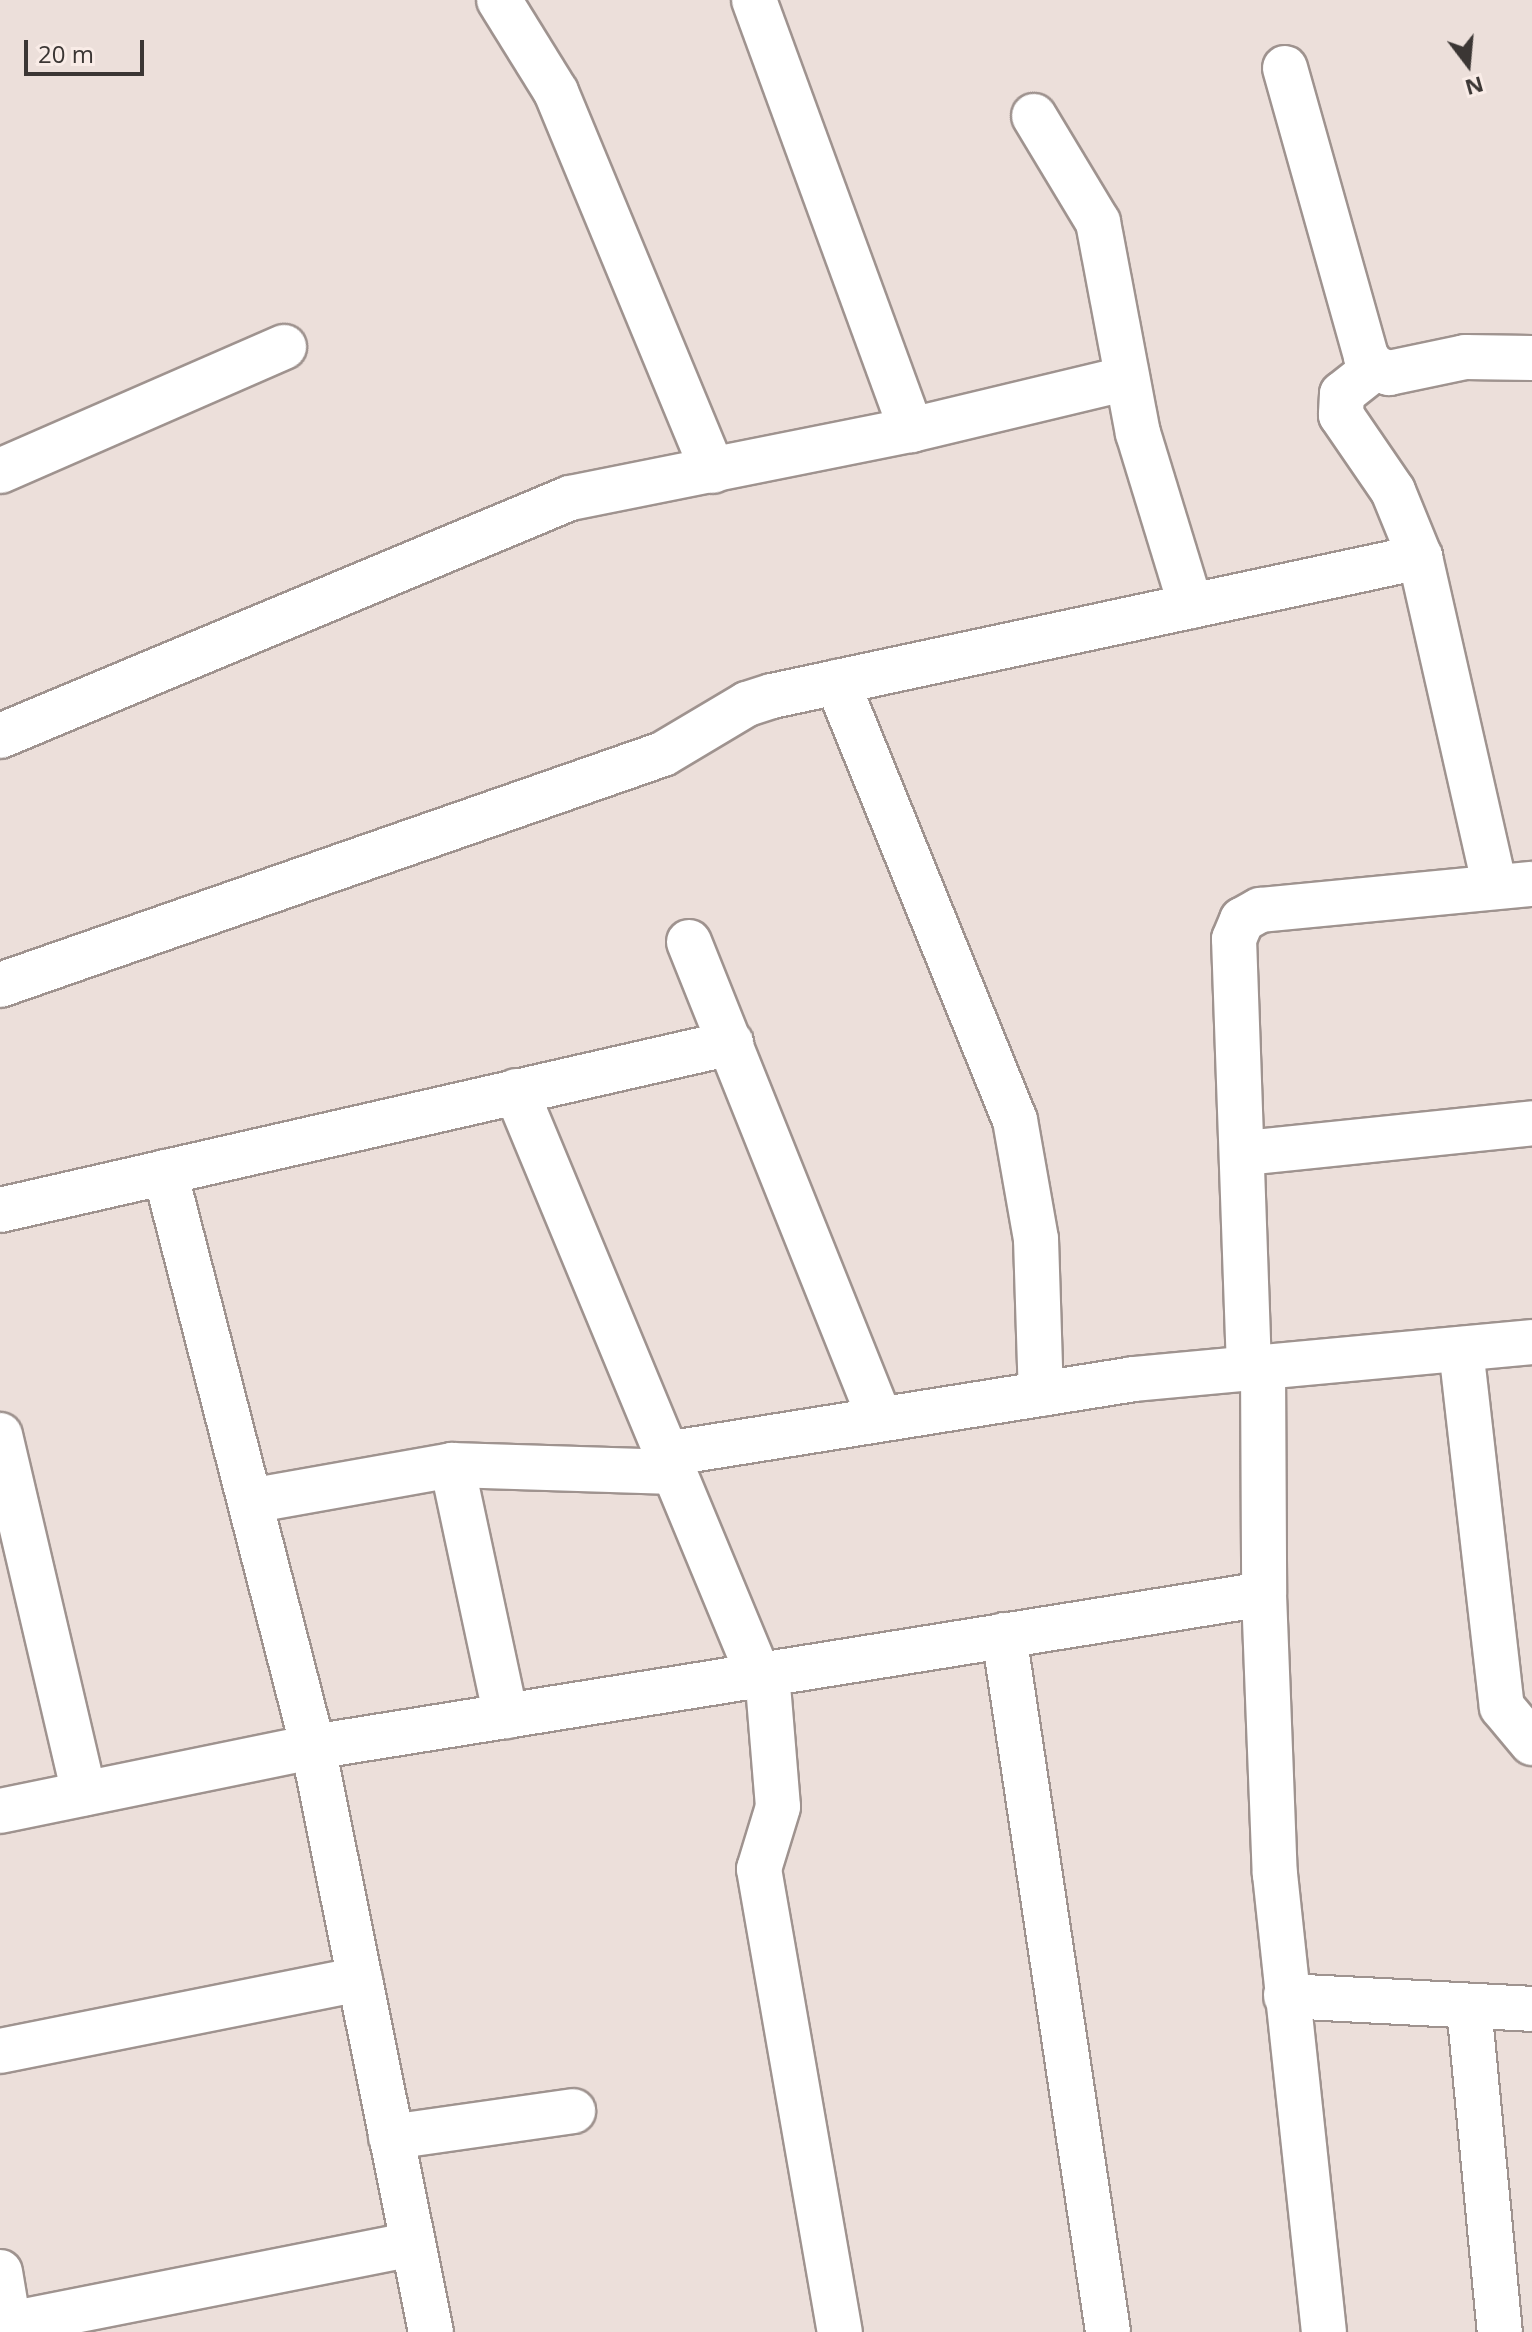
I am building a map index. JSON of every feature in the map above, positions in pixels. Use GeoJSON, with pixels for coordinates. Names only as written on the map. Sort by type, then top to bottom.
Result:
{"type":"FeatureCollection","features":[{"type":"Feature","properties":{"kind":"street"},"geometry":{"type":"LineString","coordinates":[[754,0],[911,430]]}},
{"type":"Feature","properties":{"kind":"street"},"geometry":{"type":"LineString","coordinates":[[508,14],[556,92],[713,471]]}},
{"type":"Feature","properties":{"kind":"street"},"geometry":{"type":"LineString","coordinates":[[1285,68],[1366,357],[1361,379],[1341,415],[1393,491],[1420,557],[1514,885],[1260,910],[1242,920],[1234,939],[1256,1368],[1275,1874],[1324,2332]]}},
{"type":"Feature","properties":{"kind":"street"},"geometry":{"type":"LineString","coordinates":[[1034,116],[1098,222],[1110,264],[1138,433],[1191,606]]}},
{"type":"Feature","properties":{"kind":"street"},"geometry":{"type":"LineString","coordinates":[[0,471],[284,347]]}},
{"type":"Feature","properties":{"kind":"street"},"geometry":{"type":"LineString","coordinates":[[1361,379],[1465,357],[1532,358]]}},
{"type":"Feature","properties":{"kind":"street"},"geometry":{"type":"LineString","coordinates":[[0,736],[570,498],[911,430],[1127,378]]}},
{"type":"Feature","properties":{"kind":"street"},"geometry":{"type":"LineString","coordinates":[[0,985],[663,754],[747,704],[1420,557]]}},
{"type":"Feature","properties":{"kind":"street"},"geometry":{"type":"LineString","coordinates":[[837,682],[1015,1120],[1036,1239],[1041,1394]]}},
{"type":"Feature","properties":{"kind":"street"},"geometry":{"type":"LineString","coordinates":[[689,942],[880,1419]]}},
{"type":"Feature","properties":{"kind":"street"},"geometry":{"type":"LineString","coordinates":[[0,1210],[731,1043]]}},
{"type":"Feature","properties":{"kind":"street"},"geometry":{"type":"LineString","coordinates":[[516,1091],[670,1463],[763,1673],[778,1807],[759,1869],[840,2332]]}},
{"type":"Feature","properties":{"kind":"street"},"geometry":{"type":"LineString","coordinates":[[1244,1153],[1532,1123]]}},
{"type":"Feature","properties":{"kind":"street"},"geometry":{"type":"LineString","coordinates":[[165,1172],[313,1747],[431,2332]]}},
{"type":"Feature","properties":{"kind":"street"},"geometry":{"type":"LineString","coordinates":[[250,1501],[452,1465],[670,1463],[880,1419],[1041,1394],[1256,1368],[1532,1342]]}},
{"type":"Feature","properties":{"kind":"street"},"geometry":{"type":"LineString","coordinates":[[1461,1349],[1502,1707],[1532,1743]]}},
{"type":"Feature","properties":{"kind":"street"},"geometry":{"type":"LineString","coordinates":[[0,1435],[16,1573],[84,1793]]}},
{"type":"Feature","properties":{"kind":"street"},"geometry":{"type":"LineString","coordinates":[[452,1465],[506,1716]]}},
{"type":"Feature","properties":{"kind":"street"},"geometry":{"type":"LineString","coordinates":[[0,1811],[313,1747],[1264,1594]]}},
{"type":"Feature","properties":{"kind":"street"},"geometry":{"type":"LineString","coordinates":[[1004,1635],[1108,2332]]}},
{"type":"Feature","properties":{"kind":"street"},"geometry":{"type":"LineString","coordinates":[[0,2051],[360,1979]]}},
{"type":"Feature","properties":{"kind":"street"},"geometry":{"type":"LineString","coordinates":[[1286,1996],[1532,2009]]}},
{"type":"Feature","properties":{"kind":"street"},"geometry":{"type":"LineString","coordinates":[[1469,2006],[1500,2332]]}},
{"type":"Feature","properties":{"kind":"street"},"geometry":{"type":"LineString","coordinates":[[391,2137],[573,2111]]}},
{"type":"Feature","properties":{"kind":"street"},"geometry":{"type":"LineString","coordinates":[[0,2272],[9,2328],[413,2244]]}}]}
